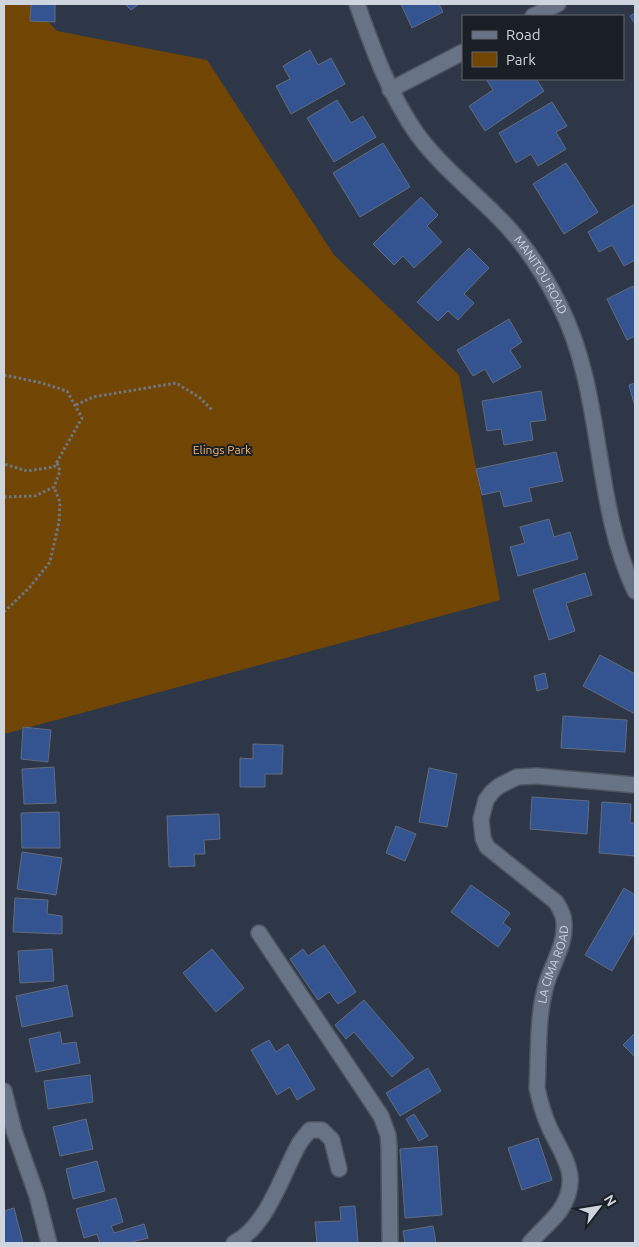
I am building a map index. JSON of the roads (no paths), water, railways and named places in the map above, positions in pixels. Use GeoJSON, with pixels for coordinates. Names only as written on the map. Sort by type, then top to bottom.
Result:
{"type":"FeatureCollection","features":[{"type":"Feature","properties":{"kind":"street","name":"MANITOU ROAD"},"geometry":{"type":"LineString","coordinates":[[357,4],[390,90],[418,134],[438,160],[497,216],[521,244],[542,273],[560,305],[574,339],[584,373],[614,534],[625,569],[635,591]]}},
{"type":"Feature","properties":{"kind":"street"},"geometry":{"type":"LineString","coordinates":[[535,15],[558,4]]}},
{"type":"Feature","properties":{"kind":"street"},"geometry":{"type":"LineString","coordinates":[[390,90],[462,53]]}},
{"type":"Feature","properties":{"kind":"street","name":"LA CIMA ROAD"},"geometry":{"type":"LineString","coordinates":[[530,1243],[560,1210],[569,1191],[570,1181],[567,1163],[549,1126],[537,1088],[541,1012],[545,988],[564,934],[564,922],[562,912],[556,902],[487,847],[481,828],[483,809],[492,792],[499,786],[517,778],[537,776],[635,785]]}},
{"type":"Feature","properties":{"kind":"street"},"geometry":{"type":"LineString","coordinates":[[259,933],[381,1116],[385,1125],[389,1147],[390,1243]]}},
{"type":"Feature","properties":{"kind":"street"},"geometry":{"type":"LineString","coordinates":[[4,1091],[14,1131],[37,1196],[49,1243]]}},
{"type":"Feature","properties":{"kind":"street"},"geometry":{"type":"LineString","coordinates":[[234,1243],[246,1237],[275,1196],[299,1144],[310,1130],[322,1130],[332,1140],[339,1169]]}},
{"type":"Feature","properties":{"kind":"park label","name":"Elings Park"},"geometry":{"type":"Point","coordinates":[222,450]}}]}
